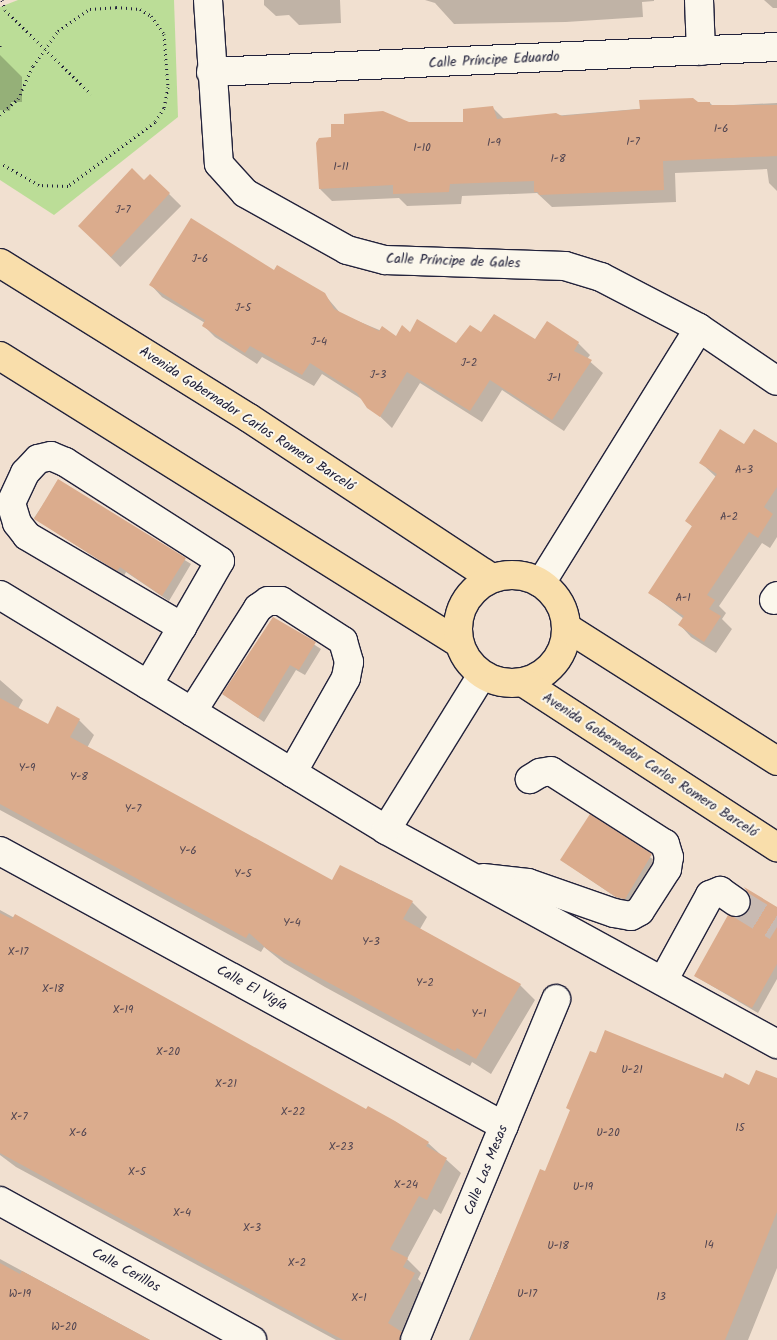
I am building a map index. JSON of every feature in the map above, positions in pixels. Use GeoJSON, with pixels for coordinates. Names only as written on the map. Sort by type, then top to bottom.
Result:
{"type":"FeatureCollection","features":[{"type":"Feature","properties":{"kind":"main road","name":"Avenida Gobernador Carlos Romero Barceló"},"geometry":{"type":"LineString","coordinates":[[0,263],[248,418],[492,578]]}},
{"type":"Feature","properties":{"kind":"main road"},"geometry":{"type":"LineString","coordinates":[[0,356],[460,644]]}},
{"type":"Feature","properties":{"kind":"main road"},"geometry":{"type":"LineString","coordinates":[[521,575],[541,583],[556,598],[566,627],[558,658],[544,674],[524,683],[503,683],[482,675],[467,661],[460,644],[458,620],[465,600],[480,584],[492,578],[521,575]]}},
{"type":"Feature","properties":{"kind":"main road"},"geometry":{"type":"LineString","coordinates":[[566,627],[777,761]]}},
{"type":"Feature","properties":{"kind":"main road","name":"Avenida Gobernador Carlos Romero Barceló"},"geometry":{"type":"LineString","coordinates":[[524,683],[777,847]]}},
{"type":"Feature","properties":{"kind":"street","name":"Calle Príncipe de Gales"},"geometry":{"type":"LineString","coordinates":[[208,0],[219,164],[246,193],[299,225],[347,250],[385,260],[565,266],[601,277],[698,328],[777,381]]}},
{"type":"Feature","properties":{"kind":"street"},"geometry":{"type":"LineString","coordinates":[[698,0],[701,51]]}},
{"type":"Feature","properties":{"kind":"street","name":"Calle Príncipe Eduardo"},"geometry":{"type":"LineString","coordinates":[[212,72],[777,47]]}},
{"type":"Feature","properties":{"kind":"street"},"geometry":{"type":"LineString","coordinates":[[541,583],[698,328]]}},
{"type":"Feature","properties":{"kind":"street"},"geometry":{"type":"LineString","coordinates":[[148,685],[182,627],[220,561],[65,462],[51,456],[38,458],[25,473],[11,503],[17,523],[27,536],[182,627]]}},
{"type":"Feature","properties":{"kind":"street"},"geometry":{"type":"LineString","coordinates":[[0,596],[386,830],[777,1044]]}},
{"type":"Feature","properties":{"kind":"street"},"geometry":{"type":"LineString","coordinates":[[192,712],[258,608],[268,601],[281,601],[343,641],[348,652],[346,678],[292,773]]}},
{"type":"Feature","properties":{"kind":"street"},"geometry":{"type":"LineString","coordinates":[[386,830],[482,675]]}},
{"type":"Feature","properties":{"kind":"street"},"geometry":{"type":"LineString","coordinates":[[472,877],[528,883],[614,913],[630,916],[640,911],[667,869],[670,857],[665,844],[551,772],[540,773],[530,779]]}},
{"type":"Feature","properties":{"kind":"street","name":"Calle El Vigía"},"geometry":{"type":"LineString","coordinates":[[0,851],[504,1126]]}},
{"type":"Feature","properties":{"kind":"street"},"geometry":{"type":"LineString","coordinates":[[663,981],[710,895],[720,891],[736,902]]}},
{"type":"Feature","properties":{"kind":"street","name":"Calle Las Mesas"},"geometry":{"type":"LineString","coordinates":[[415,1340],[556,999]]}},
{"type":"Feature","properties":{"kind":"street","name":"Calle Cerillos"},"geometry":{"type":"LineString","coordinates":[[0,1201],[252,1340]]}},
{"type":"Feature","properties":{"kind":"path"},"geometry":{"type":"LineString","coordinates":[[2,0],[6,10],[90,94]]}},
{"type":"Feature","properties":{"kind":"path"},"geometry":{"type":"LineString","coordinates":[[0,115],[18,99],[45,49],[64,25],[90,9],[116,7],[140,9],[151,16],[164,34],[169,65],[164,108],[155,122],[68,186],[39,185],[0,163]]}},
{"type":"Feature","properties":{"kind":"green space"},"geometry":{"type":"Polygon","coordinates":[[[18,0],[174,0],[178,117],[54,215],[0,180],[0,7],[18,0]]]}},
{"type":"Feature","properties":{"kind":"building"},"geometry":{"type":"Polygon","coordinates":[[[693,98],[698,102],[710,102],[710,105],[777,105],[777,156],[663,161],[664,190],[539,195],[538,192],[534,192],[534,181],[450,184],[449,192],[393,194],[393,185],[319,189],[316,143],[319,138],[331,137],[331,124],[344,124],[344,114],[383,111],[409,122],[463,122],[463,109],[493,106],[497,119],[556,113],[562,116],[640,109],[639,100],[693,98]]]}},
{"type":"Feature","properties":{"kind":"building"},"geometry":{"type":"Polygon","coordinates":[[[132,168],[144,180],[150,174],[170,193],[111,257],[78,226],[132,168]]]}},
{"type":"Feature","properties":{"kind":"building"},"geometry":{"type":"Polygon","coordinates":[[[191,218],[274,270],[277,265],[325,293],[334,309],[379,331],[382,326],[396,336],[402,325],[410,332],[417,319],[456,343],[470,325],[481,332],[494,314],[535,339],[547,321],[579,342],[574,351],[592,360],[552,420],[490,380],[470,411],[407,372],[380,417],[367,408],[357,393],[310,363],[302,375],[250,346],[245,353],[202,326],[205,320],[149,285],[191,218]]]}},
{"type":"Feature","properties":{"kind":"building"},"geometry":{"type":"Polygon","coordinates":[[[720,429],[744,444],[754,429],[777,443],[777,487],[764,507],[773,514],[758,538],[749,532],[707,595],[715,600],[709,609],[721,616],[704,642],[678,625],[684,616],[648,593],[692,526],[685,521],[717,474],[699,463],[720,429]]]}},
{"type":"Feature","properties":{"kind":"building"},"geometry":{"type":"Polygon","coordinates":[[[58,479],[186,558],[162,596],[120,567],[117,571],[34,519],[58,479]]]}},
{"type":"Feature","properties":{"kind":"building"},"geometry":{"type":"Polygon","coordinates":[[[273,617],[316,642],[299,670],[290,665],[258,718],[222,694],[273,617]]]}},
{"type":"Feature","properties":{"kind":"building"},"geometry":{"type":"Polygon","coordinates":[[[0,698],[48,724],[57,706],[80,719],[70,737],[332,880],[340,865],[413,901],[403,919],[521,984],[476,1059],[457,1048],[455,1051],[267,949],[249,933],[246,938],[0,804],[0,698]]]}},
{"type":"Feature","properties":{"kind":"building"},"geometry":{"type":"Polygon","coordinates":[[[590,814],[652,854],[625,899],[616,897],[560,860],[590,814]]]}},
{"type":"Feature","properties":{"kind":"building"},"geometry":{"type":"Polygon","coordinates":[[[744,887],[777,907],[777,964],[752,1008],[694,976],[728,915],[742,916],[749,910],[750,896],[744,887]]]}},
{"type":"Feature","properties":{"kind":"building"},"geometry":{"type":"Polygon","coordinates":[[[0,913],[12,919],[15,914],[366,1109],[368,1106],[429,1142],[426,1146],[447,1158],[427,1200],[419,1196],[390,1249],[408,1258],[403,1267],[415,1273],[388,1323],[402,1332],[400,1340],[343,1340],[0,1153],[0,913]]]}},
{"type":"Feature","properties":{"kind":"building"},"geometry":{"type":"Polygon","coordinates":[[[605,1030],[723,1078],[725,1073],[749,1085],[756,1070],[777,1078],[777,1212],[725,1340],[470,1340],[540,1169],[545,1171],[570,1110],[566,1108],[590,1051],[596,1053],[605,1030]]]}},
{"type":"Feature","properties":{"kind":"building"},"geometry":{"type":"Polygon","coordinates":[[[0,1263],[20,1274],[22,1271],[150,1340],[0,1340],[0,1263]]]}},
{"type":"Feature","properties":{"kind":"tunnel"},"geometry":{"type":"LineString","coordinates":[[736,902],[777,927]]}}]}
